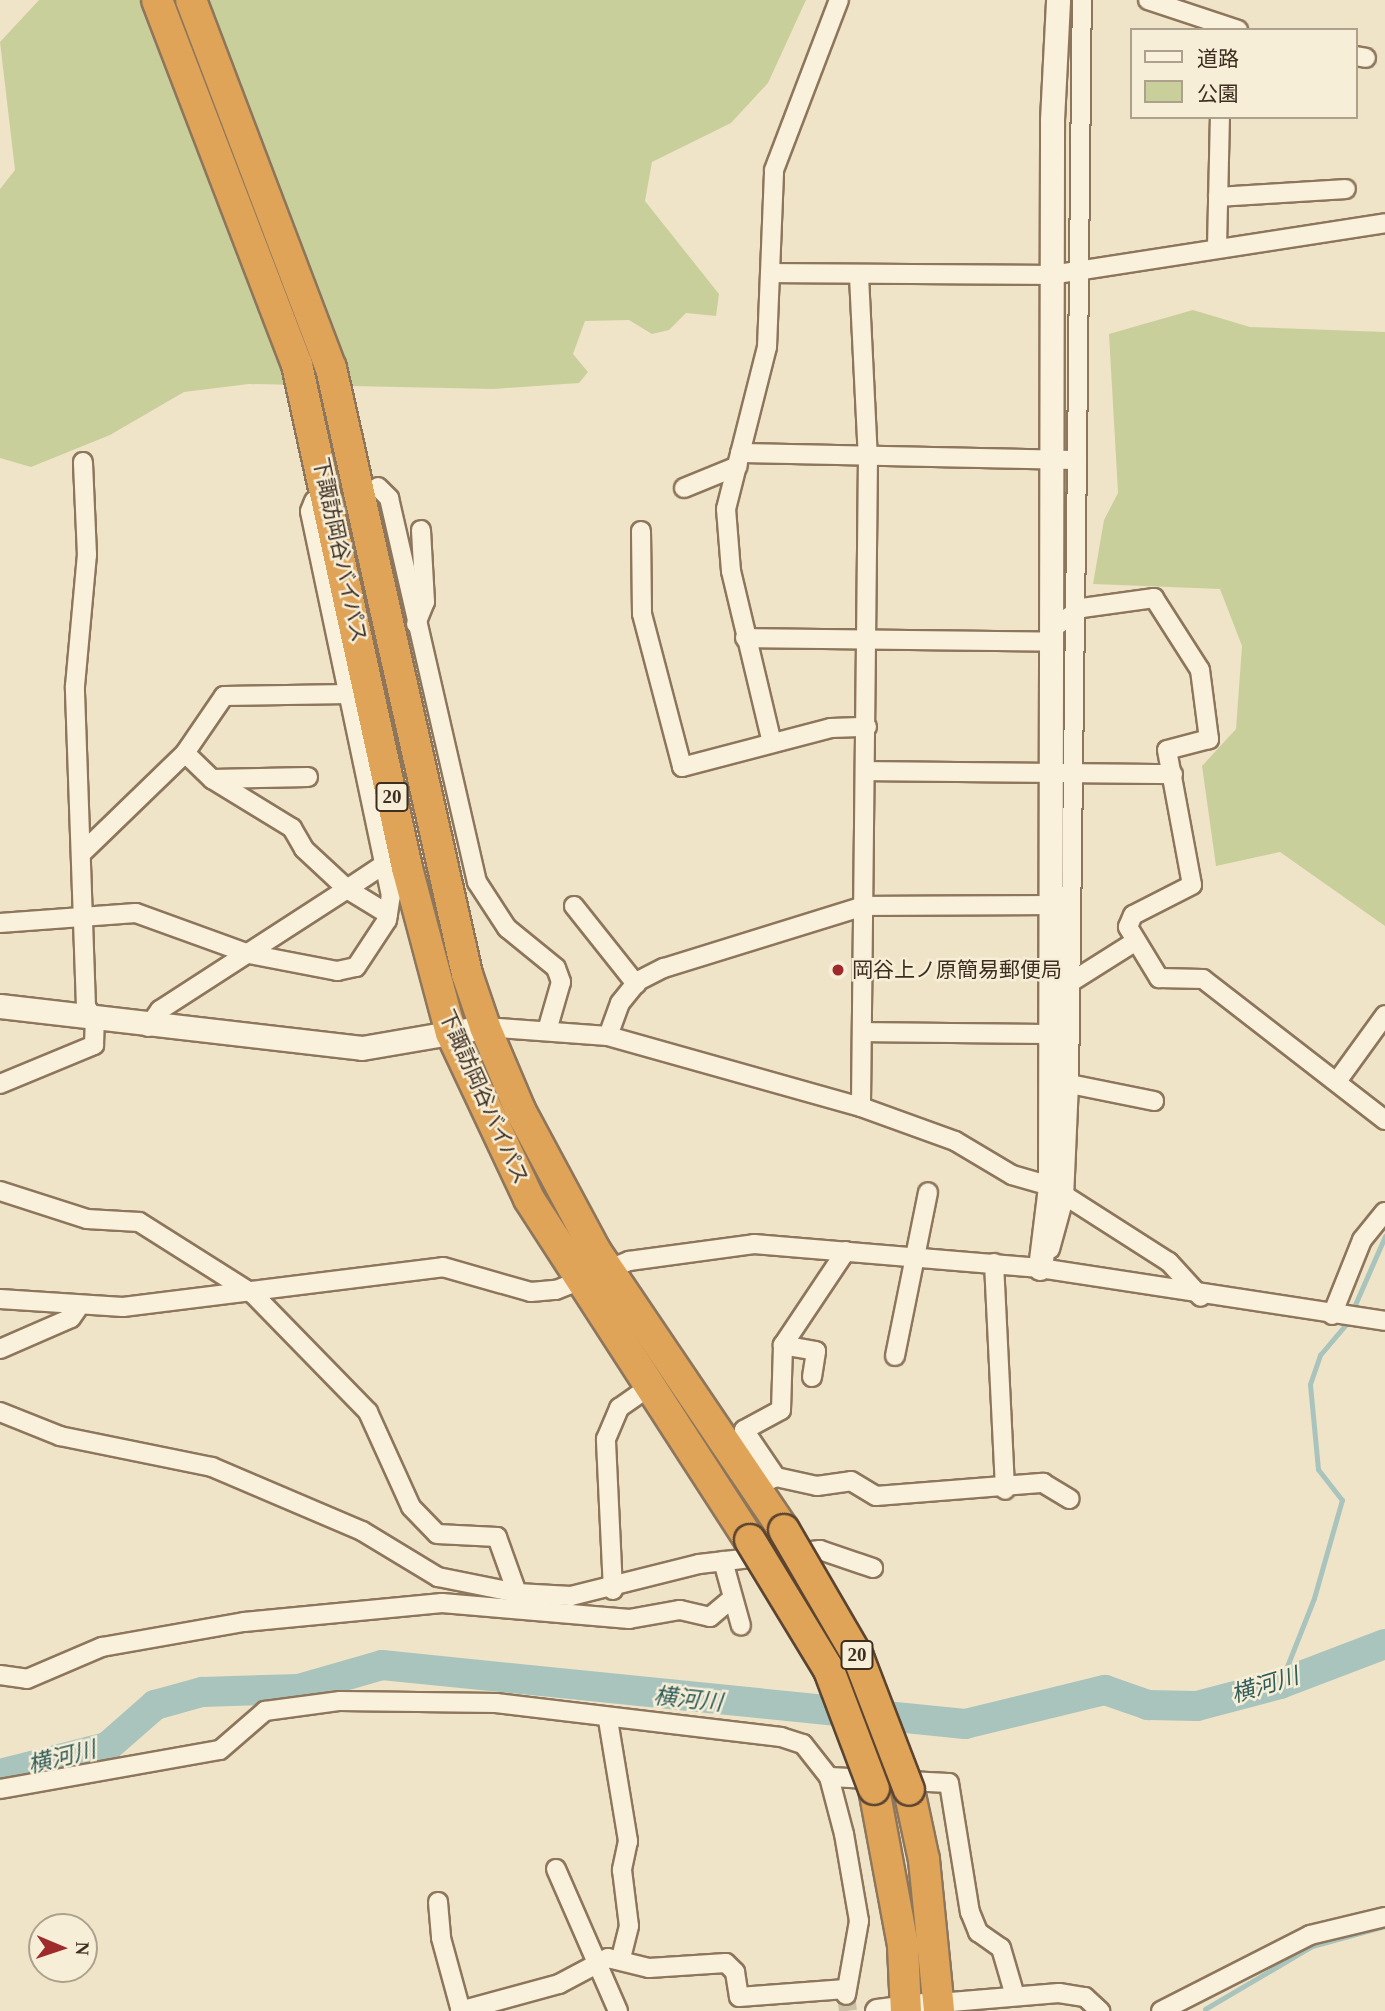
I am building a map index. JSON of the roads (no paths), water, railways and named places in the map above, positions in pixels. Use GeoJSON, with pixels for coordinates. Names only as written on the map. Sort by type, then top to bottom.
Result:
{"type":"FeatureCollection","features":[{"type":"Feature","properties":{"kind":"highway","name":"下諏訪岡谷バイパス"},"geometry":{"type":"LineString","coordinates":[[157,0],[297,365],[407,868],[451,1033],[500,1144],[580,1283],[750,1540],[828,1670],[874,1789],[901,1934],[896,2010]]}},
{"type":"Feature","properties":{"kind":"highway","name":"下諏訪岡谷バイパス"},"geometry":{"type":"LineString","coordinates":[[191,0],[331,368],[467,974],[485,1027],[520,1110],[612,1271],[766,1481],[784,1530],[858,1657],[909,1790],[924,1860],[939,2007]]}},
{"type":"Feature","properties":{"kind":"street"},"geometry":{"type":"LineString","coordinates":[[772,743],[745,638],[726,509],[768,347],[774,170],[839,0]]}},
{"type":"Feature","properties":{"kind":"street"},"geometry":{"type":"LineString","coordinates":[[1057,1192],[1046,1079],[1052,635],[1052,120],[1058,0]]}},
{"type":"Feature","properties":{"kind":"street"},"geometry":{"type":"LineString","coordinates":[[1042,1268],[1057,1192],[1069,1084],[1071,1034],[1078,121],[1082,0]]}},
{"type":"Feature","properties":{"kind":"street"},"geometry":{"type":"LineString","coordinates":[[1148,0],[1224,28]]}},
{"type":"Feature","properties":{"kind":"street"},"geometry":{"type":"LineString","coordinates":[[1217,247],[1220,119]]}},
{"type":"Feature","properties":{"kind":"street"},"geometry":{"type":"LineString","coordinates":[[1052,120],[1078,121]]}},
{"type":"Feature","properties":{"kind":"street"},"geometry":{"type":"LineString","coordinates":[[1218,197],[1346,189]]}},
{"type":"Feature","properties":{"kind":"street"},"geometry":{"type":"LineString","coordinates":[[772,274],[1051,275],[1217,247],[1385,223]]}},
{"type":"Feature","properties":{"kind":"street"},"geometry":{"type":"LineString","coordinates":[[859,276],[868,457],[865,1032],[860,1107]]}},
{"type":"Feature","properties":{"kind":"street"},"geometry":{"type":"LineString","coordinates":[[684,488],[739,459],[868,457],[1077,460]]}},
{"type":"Feature","properties":{"kind":"street"},"geometry":{"type":"LineString","coordinates":[[0,1084],[94,1045],[95,1018],[86,1007],[82,916],[83,852],[75,686],[88,555],[83,462]]}},
{"type":"Feature","properties":{"kind":"street"},"geometry":{"type":"LineString","coordinates":[[379,487],[389,498],[416,624],[467,825],[477,882],[491,907],[556,968],[561,982],[548,1027]]}},
{"type":"Feature","properties":{"kind":"street"},"geometry":{"type":"LineString","coordinates":[[0,923],[136,913],[249,954],[337,971],[356,967],[388,914],[386,863],[310,511],[314,501]]}},
{"type":"Feature","properties":{"kind":"street"},"geometry":{"type":"LineString","coordinates":[[416,624],[425,603],[421,530]]}},
{"type":"Feature","properties":{"kind":"street"},"geometry":{"type":"LineString","coordinates":[[641,531],[642,614],[682,767],[831,728],[867,727]]}},
{"type":"Feature","properties":{"kind":"street"},"geometry":{"type":"LineString","coordinates":[[745,638],[867,639],[1052,635],[1075,612],[1154,598],[1200,670],[1209,739],[1167,750],[1192,885],[1133,915],[1128,927],[1159,978],[1203,979],[1338,1080],[1385,1120]]}},
{"type":"Feature","properties":{"kind":"street"},"geometry":{"type":"LineString","coordinates":[[83,852],[185,753],[224,696],[349,695]]}},
{"type":"Feature","properties":{"kind":"street"},"geometry":{"type":"LineString","coordinates":[[185,753],[212,779],[292,828],[304,849],[347,889],[388,914]]}},
{"type":"Feature","properties":{"kind":"street"},"geometry":{"type":"LineString","coordinates":[[867,771],[1049,775],[1173,774]]}},
{"type":"Feature","properties":{"kind":"street"},"geometry":{"type":"LineString","coordinates":[[212,779],[308,777]]}},
{"type":"Feature","properties":{"kind":"street"},"geometry":{"type":"LineString","coordinates":[[148,1027],[160,1010],[386,863]]}},
{"type":"Feature","properties":{"kind":"street"},"geometry":{"type":"LineString","coordinates":[[608,1036],[620,1003],[636,984],[664,968],[864,906],[1048,905]]}},
{"type":"Feature","properties":{"kind":"street"},"geometry":{"type":"LineString","coordinates":[[574,906],[636,984]]}},
{"type":"Feature","properties":{"kind":"street"},"geometry":{"type":"LineString","coordinates":[[1047,988],[1072,987],[1136,941]]}},
{"type":"Feature","properties":{"kind":"street"},"geometry":{"type":"LineString","coordinates":[[0,1006],[148,1027],[362,1048],[485,1027],[548,1027],[608,1036],[860,1107],[1057,1192],[1169,1262],[1201,1297]]}},
{"type":"Feature","properties":{"kind":"street"},"geometry":{"type":"LineString","coordinates":[[1338,1080],[1385,1015]]}},
{"type":"Feature","properties":{"kind":"street"},"geometry":{"type":"LineString","coordinates":[[865,1032],[1071,1034]]}},
{"type":"Feature","properties":{"kind":"street"},"geometry":{"type":"LineString","coordinates":[[1046,1079],[1154,1101]]}},
{"type":"Feature","properties":{"kind":"street"},"geometry":{"type":"LineString","coordinates":[[0,1191],[87,1219],[139,1223],[253,1294],[368,1412],[411,1507],[437,1534],[496,1537],[517,1593]]}},
{"type":"Feature","properties":{"kind":"street"},"geometry":{"type":"LineString","coordinates":[[895,1356],[911,1256],[928,1192]]}},
{"type":"Feature","properties":{"kind":"street"},"geometry":{"type":"LineString","coordinates":[[1332,1315],[1362,1241],[1385,1212]]}},
{"type":"Feature","properties":{"kind":"street"},"geometry":{"type":"LineString","coordinates":[[0,1299],[80,1305],[253,1294],[443,1267],[531,1292],[580,1283],[612,1271],[629,1261],[754,1244],[1042,1268],[1201,1297],[1385,1321]]}},
{"type":"Feature","properties":{"kind":"street"},"geometry":{"type":"LineString","coordinates":[[846,1251],[783,1345],[781,1410],[744,1430],[766,1481],[817,1486],[851,1481],[876,1496],[1005,1490],[1043,1483],[1070,1499]]}},
{"type":"Feature","properties":{"kind":"street"},"geometry":{"type":"LineString","coordinates":[[994,1263],[1005,1490]]}},
{"type":"Feature","properties":{"kind":"street"},"geometry":{"type":"LineString","coordinates":[[0,1349],[71,1318],[80,1305]]}},
{"type":"Feature","properties":{"kind":"street"},"geometry":{"type":"LineString","coordinates":[[783,1345],[816,1351],[812,1377]]}},
{"type":"Feature","properties":{"kind":"street"},"geometry":{"type":"LineString","coordinates":[[613,1590],[606,1439],[619,1408],[649,1387]]}},
{"type":"Feature","properties":{"kind":"street"},"geometry":{"type":"LineString","coordinates":[[0,1412],[60,1436],[212,1467],[362,1531],[438,1577],[517,1593],[613,1590],[723,1561],[820,1550],[873,1568]]}},
{"type":"Feature","properties":{"kind":"street"},"geometry":{"type":"LineString","coordinates":[[723,1561],[729,1601],[741,1626]]}},
{"type":"Feature","properties":{"kind":"street"},"geometry":{"type":"LineString","coordinates":[[0,1675],[27,1679],[102,1647],[244,1622],[442,1603],[629,1619],[680,1610],[710,1618],[729,1601]]}},
{"type":"Feature","properties":{"kind":"street"},"geometry":{"type":"LineString","coordinates":[[0,1788],[220,1749],[265,1711],[340,1701],[496,1703],[608,1720],[781,1737],[803,1744],[829,1777],[859,1921],[846,1992],[739,1997],[735,1972],[726,1963],[649,1968],[621,1957],[461,2011],[438,1902]]}},
{"type":"Feature","properties":{"kind":"street"},"geometry":{"type":"LineString","coordinates":[[608,1720],[628,1841],[622,1870],[629,1926],[621,1957]]}},
{"type":"Feature","properties":{"kind":"street"},"geometry":{"type":"LineString","coordinates":[[829,1777],[949,1783],[970,1912],[978,1932],[1001,1948],[1016,1996]]}},
{"type":"Feature","properties":{"kind":"street"},"geometry":{"type":"LineString","coordinates":[[556,1869],[618,2011]]}},
{"type":"Feature","properties":{"kind":"street"},"geometry":{"type":"LineString","coordinates":[[1161,2011],[1310,1936],[1385,1917]]}},
{"type":"Feature","properties":{"kind":"street"},"geometry":{"type":"LineString","coordinates":[[896,2010],[1016,1996],[1085,1997],[1100,2011]]}},
{"type":"Feature","properties":{"kind":"waterway"},"geometry":{"type":"LineString","coordinates":[[1280,1684],[1314,1598],[1342,1500],[1318,1469],[1310,1384],[1320,1355],[1347,1323],[1385,1236]]}},
{"type":"Feature","properties":{"kind":"waterway","name":"横河川"},"geometry":{"type":"LineString","coordinates":[[0,1774],[107,1747],[155,1705],[202,1692],[299,1689],[382,1665],[965,1724],[1105,1690],[1148,1705],[1197,1706],[1280,1684],[1385,1644]]}},
{"type":"Feature","properties":{"kind":"waterway"},"geometry":{"type":"LineString","coordinates":[[1205,2009],[1312,1946],[1385,1926]]}},
{"type":"Feature","properties":{"kind":"tunnel"},"geometry":{"type":"LineString","coordinates":[[846,1995],[848,2011]]}},
{"type":"Feature","properties":{"kind":"place","name":"岡谷上ノ原簡易郵便局"},"geometry":{"type":"Point","coordinates":[838,970]}}]}
